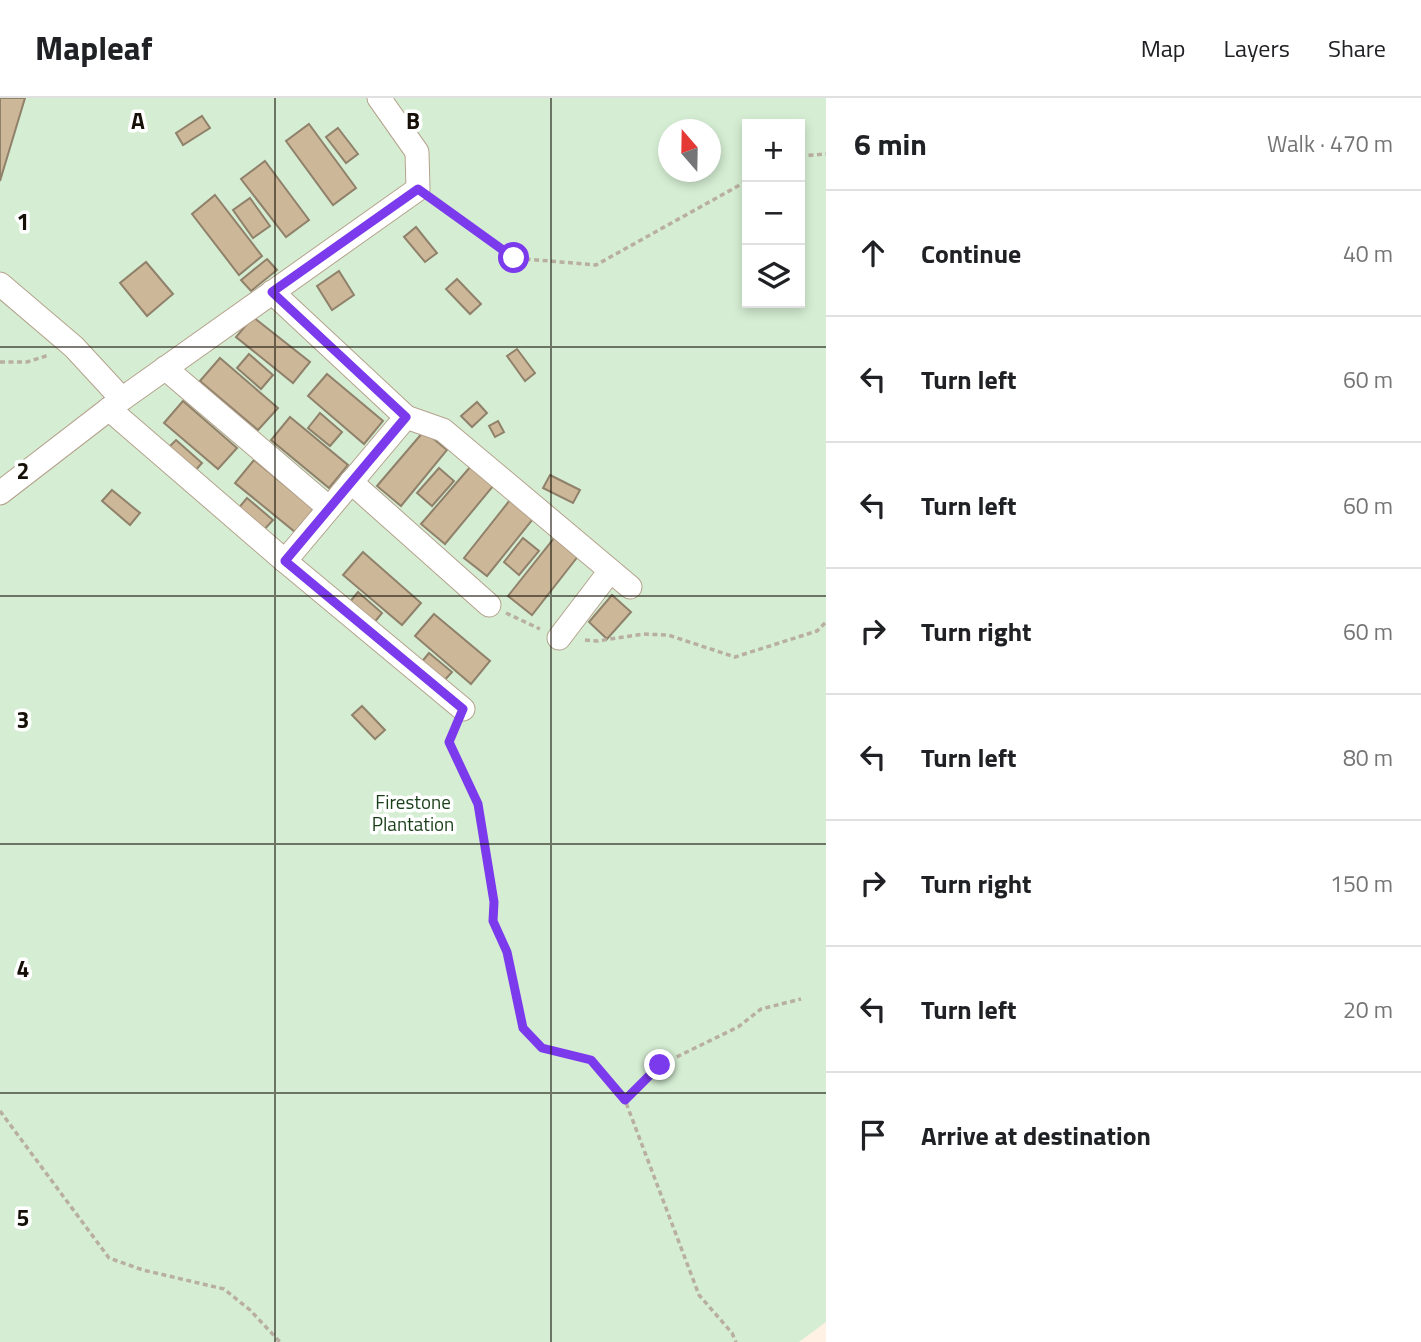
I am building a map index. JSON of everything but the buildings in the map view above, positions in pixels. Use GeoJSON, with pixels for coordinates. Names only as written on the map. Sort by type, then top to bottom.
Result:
{"type":"FeatureCollection","features":[{"type":"Feature","properties":{"kind":"street"},"geometry":{"type":"LineString","coordinates":[[0,493],[116,404],[418,189],[417,152],[379,98]]}},
{"type":"Feature","properties":{"kind":"street"},"geometry":{"type":"LineString","coordinates":[[0,284],[74,347],[116,404],[285,561],[463,709]]}},
{"type":"Feature","properties":{"kind":"street"},"geometry":{"type":"LineString","coordinates":[[272,292],[406,417],[443,430],[630,587]]}},
{"type":"Feature","properties":{"kind":"street"},"geometry":{"type":"LineString","coordinates":[[165,369],[329,508]]}},
{"type":"Feature","properties":{"kind":"street"},"geometry":{"type":"LineString","coordinates":[[285,561],[406,417]]}},
{"type":"Feature","properties":{"kind":"street"},"geometry":{"type":"LineString","coordinates":[[351,482],[489,605]]}},
{"type":"Feature","properties":{"kind":"street"},"geometry":{"type":"LineString","coordinates":[[559,638],[610,571]]}},
{"type":"Feature","properties":{"kind":"path"},"geometry":{"type":"LineString","coordinates":[[805,156],[826,154]]}},
{"type":"Feature","properties":{"kind":"path"},"geometry":{"type":"LineString","coordinates":[[418,189],[514,258],[596,265],[745,182]]}},
{"type":"Feature","properties":{"kind":"path"},"geometry":{"type":"LineString","coordinates":[[0,362],[27,362],[74,347]]}},
{"type":"Feature","properties":{"kind":"path"},"geometry":{"type":"LineString","coordinates":[[489,605],[559,638],[598,641],[643,634],[668,635],[735,657],[817,631],[826,622]]}},
{"type":"Feature","properties":{"kind":"path"},"geometry":{"type":"LineString","coordinates":[[463,709],[449,742],[478,804],[494,902],[493,921],[507,952],[523,1028],[542,1048],[591,1060],[625,1100],[699,1295],[732,1333],[736,1342]]}},
{"type":"Feature","properties":{"kind":"path"},"geometry":{"type":"LineString","coordinates":[[625,1100],[660,1065],[738,1027],[761,1009],[801,999]]}},
{"type":"Feature","properties":{"kind":"path"},"geometry":{"type":"LineString","coordinates":[[0,1111],[109,1258],[143,1270],[224,1289],[250,1310],[280,1342]]}},
{"type":"Feature","properties":{"kind":"green space","name":"Firestone Plantation"},"geometry":{"type":"Polygon","coordinates":[[[0,98],[826,98],[826,1322],[799,1342],[0,1342],[0,98]]]}},
{"type":"Feature","properties":{"kind":"route"},"geometry":{"type":"LineString","coordinates":[[514,258],[418,189],[272,292],[406,417],[285,561],[463,709],[449,742],[478,804],[494,902],[493,921],[507,952],[523,1028],[542,1048],[591,1060],[625,1100],[660,1065]]}}]}
